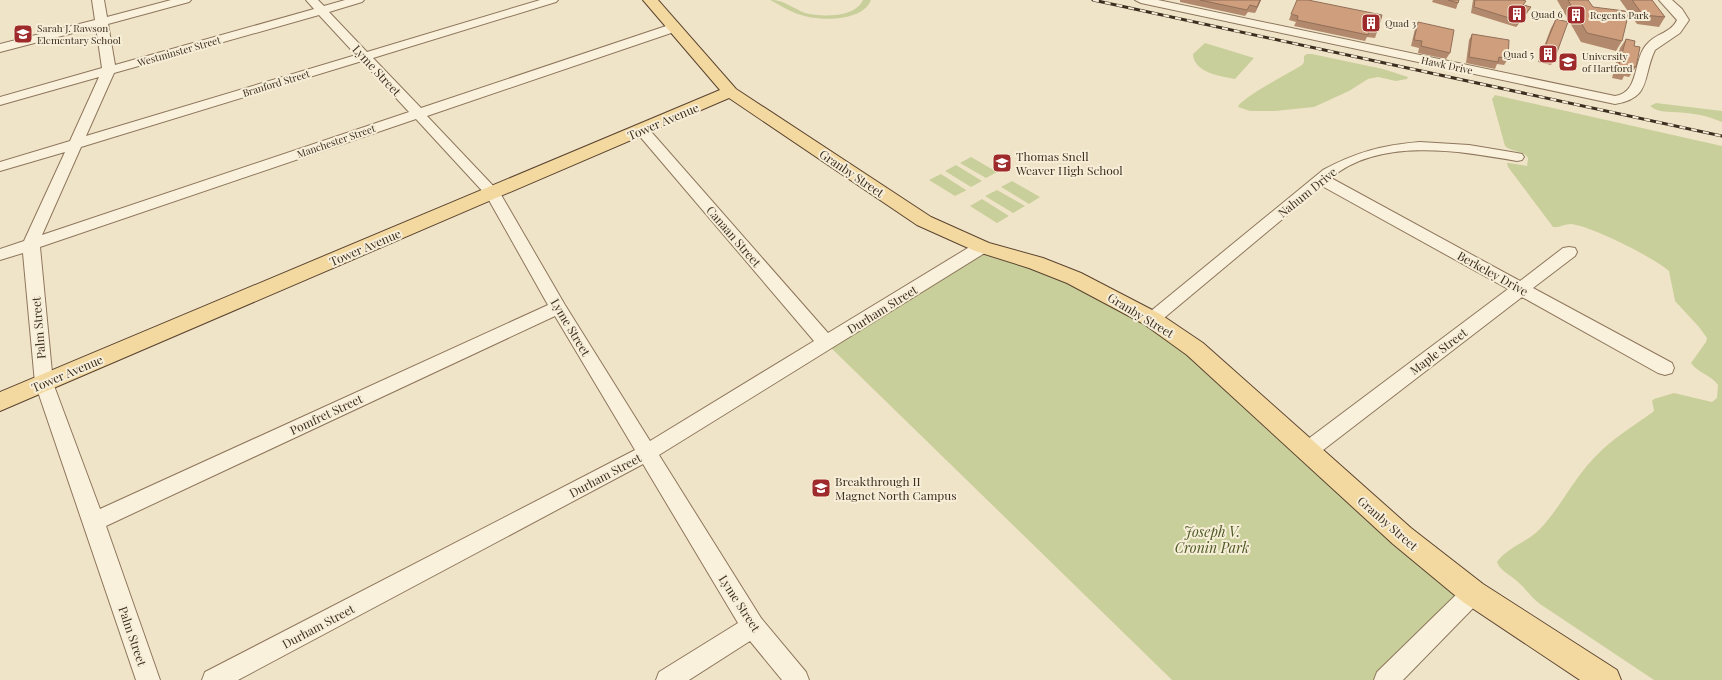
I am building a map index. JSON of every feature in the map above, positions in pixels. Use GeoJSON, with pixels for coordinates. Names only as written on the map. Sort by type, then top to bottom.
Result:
{"type":"FeatureCollection","features":[{"type":"Feature","properties":{"kind":"main road","name":"Granby Street"},"geometry":{"type":"LineString","coordinates":[[650,0],[730,92],[924,220],[982,247],[1036,263],[1074,278],[1111,296],[1152,319],[1206,358],[1402,536],[1472,593],[1606,680]]}},
{"type":"Feature","properties":{"kind":"main road","name":"Tower Avenue"},"geometry":{"type":"LineString","coordinates":[[0,402],[730,92]]}},
{"type":"Feature","properties":{"kind":"street"},"geometry":{"type":"LineString","coordinates":[[98,0],[110,70]]}},
{"type":"Feature","properties":{"kind":"street"},"geometry":{"type":"LineString","coordinates":[[0,48],[185,0]]}},
{"type":"Feature","properties":{"kind":"street","name":"Westminster Street"},"geometry":{"type":"LineString","coordinates":[[0,101],[110,70],[316,5],[358,0]]}},
{"type":"Feature","properties":{"kind":"street","name":"Branford Street"},"geometry":{"type":"LineString","coordinates":[[0,167],[552,0]]}},
{"type":"Feature","properties":{"kind":"street","name":"Hawk Drive"},"geometry":{"type":"LineString","coordinates":[[1141,0],[1615,100],[1625,99],[1633,95],[1637,89],[1644,58],[1650,47],[1673,34],[1681,26],[1683,20],[1678,12],[1665,0]]}},
{"type":"Feature","properties":{"kind":"street","name":"Lyme Street"},"geometry":{"type":"LineString","coordinates":[[316,5],[492,193],[558,307],[753,626],[797,680]]}},
{"type":"Feature","properties":{"kind":"street","name":"Manchester Street"},"geometry":{"type":"LineString","coordinates":[[0,255],[673,28]]}},
{"type":"Feature","properties":{"kind":"street","name":"Palm Street"},"geometry":{"type":"LineString","coordinates":[[110,70],[31,244],[44,383],[94,522],[148,680]]}},
{"type":"Feature","properties":{"kind":"street","name":"Canaan Street"},"geometry":{"type":"LineString","coordinates":[[642,130],[826,343]]}},
{"type":"Feature","properties":{"kind":"street","name":"Nahum Drive"},"geometry":{"type":"LineString","coordinates":[[1152,319],[1321,179],[1348,161],[1367,154],[1395,148],[1452,147],[1517,157]]}},
{"type":"Feature","properties":{"kind":"street","name":"Berkeley Drive"},"geometry":{"type":"LineString","coordinates":[[1321,179],[1665,368]]}},
{"type":"Feature","properties":{"kind":"street","name":"Durham Street"},"geometry":{"type":"LineString","coordinates":[[214,680],[647,453],[982,247]]}},
{"type":"Feature","properties":{"kind":"street","name":"Maple Street"},"geometry":{"type":"LineString","coordinates":[[1307,451],[1569,252]]}},
{"type":"Feature","properties":{"kind":"street","name":"Pomfret Street"},"geometry":{"type":"LineString","coordinates":[[94,522],[558,307]]}},
{"type":"Feature","properties":{"kind":"street"},"geometry":{"type":"LineString","coordinates":[[1386,680],[1472,593]]}},
{"type":"Feature","properties":{"kind":"street"},"geometry":{"type":"LineString","coordinates":[[668,680],[753,626]]}},
{"type":"Feature","properties":{"kind":"green space"},"geometry":{"type":"Polygon","coordinates":[[[770,0],[784,3],[805,13],[837,15],[853,10],[859,6],[863,0],[871,0],[866,7],[859,12],[850,16],[829,19],[801,15],[770,0]]]}},
{"type":"Feature","properties":{"kind":"green space"},"geometry":{"type":"Polygon","coordinates":[[[1205,43],[1254,58],[1235,79],[1215,75],[1198,66],[1194,60],[1193,54],[1205,43]]]}},
{"type":"Feature","properties":{"kind":"green space"},"geometry":{"type":"Polygon","coordinates":[[[1307,54],[1383,69],[1408,77],[1407,79],[1396,81],[1378,77],[1368,79],[1349,91],[1314,107],[1275,111],[1250,111],[1238,107],[1241,103],[1257,92],[1302,65],[1304,62],[1304,56],[1307,54]]]}},
{"type":"Feature","properties":{"kind":"green space"},"geometry":{"type":"Polygon","coordinates":[[[1495,95],[1722,146],[1722,680],[1654,680],[1540,604],[1498,565],[1497,562],[1506,552],[1535,534],[1540,529],[1586,467],[1600,452],[1653,412],[1652,401],[1654,399],[1674,393],[1712,402],[1717,398],[1718,385],[1691,363],[1706,342],[1707,338],[1675,301],[1669,271],[1650,258],[1592,230],[1571,224],[1553,227],[1508,167],[1507,163],[1527,166],[1528,158],[1526,155],[1505,146],[1492,99],[1495,95]]]}},
{"type":"Feature","properties":{"kind":"green space"},"geometry":{"type":"Polygon","coordinates":[[[1656,103],[1722,111],[1722,122],[1695,114],[1662,111],[1654,109],[1650,106],[1656,103]]]}},
{"type":"Feature","properties":{"kind":"green space"},"geometry":{"type":"Polygon","coordinates":[[[971,157],[997,172],[986,178],[960,163],[971,157]]]}},
{"type":"Feature","properties":{"kind":"green space"},"geometry":{"type":"Polygon","coordinates":[[[956,165],[982,181],[971,187],[945,171],[956,165]]]}},
{"type":"Feature","properties":{"kind":"green space"},"geometry":{"type":"Polygon","coordinates":[[[941,174],[967,190],[955,196],[929,180],[941,174]]]}},
{"type":"Feature","properties":{"kind":"green space"},"geometry":{"type":"Polygon","coordinates":[[[1012,181],[1040,197],[1029,204],[1001,187],[1012,181]]]}},
{"type":"Feature","properties":{"kind":"green space"},"geometry":{"type":"Polygon","coordinates":[[[997,190],[1025,206],[1013,213],[985,196],[997,190]]]}},
{"type":"Feature","properties":{"kind":"green space"},"geometry":{"type":"Polygon","coordinates":[[[982,199],[1009,216],[997,223],[970,206],[982,199]]]}},
{"type":"Feature","properties":{"kind":"green space","name":"Joseph V. Cronin Park"},"geometry":{"type":"Polygon","coordinates":[[[982,247],[1006,254],[1152,319],[1473,593],[1386,680],[1172,680],[826,343],[982,247]]]}},
{"type":"Feature","properties":{"kind":"building"},"geometry":{"type":"Polygon","coordinates":[[[1200,0],[1260,0],[1257,7],[1250,5],[1247,10],[1200,0]]]}},
{"type":"Feature","properties":{"kind":"building"},"geometry":{"type":"Polygon","coordinates":[[[1297,0],[1308,0],[1382,15],[1377,32],[1369,30],[1368,35],[1297,20],[1298,16],[1291,14],[1297,0]]]}},
{"type":"Feature","properties":{"kind":"building"},"geometry":{"type":"Polygon","coordinates":[[[1448,0],[1459,0],[1458,3],[1448,0]]]}},
{"type":"Feature","properties":{"kind":"building"},"geometry":{"type":"Polygon","coordinates":[[[1475,0],[1522,0],[1526,1],[1523,5],[1531,7],[1519,21],[1474,7],[1475,0]]]}},
{"type":"Feature","properties":{"kind":"building"},"geometry":{"type":"Polygon","coordinates":[[[1568,0],[1588,0],[1593,7],[1625,11],[1628,16],[1622,41],[1587,33],[1568,0]]]}},
{"type":"Feature","properties":{"kind":"building"},"geometry":{"type":"Polygon","coordinates":[[[1632,0],[1652,0],[1665,17],[1643,15],[1632,0]]]}},
{"type":"Feature","properties":{"kind":"building"},"geometry":{"type":"Polygon","coordinates":[[[1556,19],[1568,22],[1556,55],[1543,52],[1556,19]]]}},
{"type":"Feature","properties":{"kind":"building"},"geometry":{"type":"Polygon","coordinates":[[[1418,22],[1454,30],[1450,53],[1421,46],[1422,41],[1414,40],[1418,22]]]}},
{"type":"Feature","properties":{"kind":"building"},"geometry":{"type":"Polygon","coordinates":[[[1472,34],[1509,40],[1508,59],[1499,57],[1498,62],[1469,57],[1472,34]]]}},
{"type":"Feature","properties":{"kind":"building"},"geometry":{"type":"Polygon","coordinates":[[[1626,39],[1635,41],[1634,46],[1640,47],[1636,67],[1628,65],[1628,70],[1618,68],[1626,39]]]}},
{"type":"Feature","properties":{"kind":"railway"},"geometry":{"type":"LineString","coordinates":[[1093,0],[1722,136]]}},
{"type":"Feature","properties":{"kind":"place","name":"Quad 6"},"geometry":{"type":"Point","coordinates":[1517,14]}},
{"type":"Feature","properties":{"kind":"place","name":"Regents Park"},"geometry":{"type":"Point","coordinates":[1576,15]}},
{"type":"Feature","properties":{"kind":"place","name":"Quad 3"},"geometry":{"type":"Point","coordinates":[1371,23]}},
{"type":"Feature","properties":{"kind":"place","name":"Sarah J. Rawson Elementary School"},"geometry":{"type":"Point","coordinates":[23,34]}},
{"type":"Feature","properties":{"kind":"place","name":"Quad 5"},"geometry":{"type":"Point","coordinates":[1548,54]}},
{"type":"Feature","properties":{"kind":"place","name":"University of Hartford"},"geometry":{"type":"Point","coordinates":[1568,62]}},
{"type":"Feature","properties":{"kind":"place","name":"Thomas Snell Weaver High School"},"geometry":{"type":"Point","coordinates":[1002,163]}},
{"type":"Feature","properties":{"kind":"place","name":"Breakthrough II Magnet North Campus"},"geometry":{"type":"Point","coordinates":[821,488]}}]}
